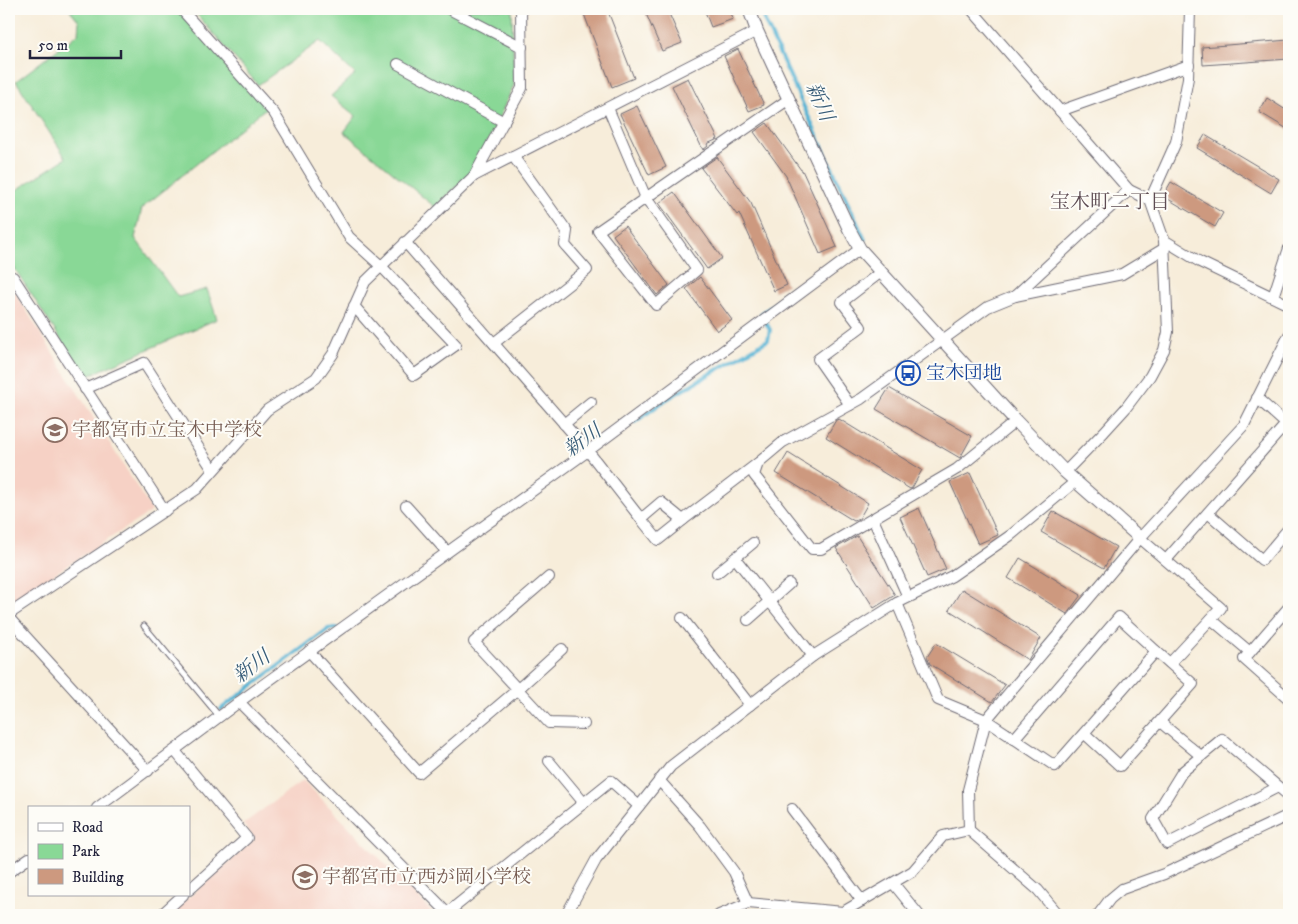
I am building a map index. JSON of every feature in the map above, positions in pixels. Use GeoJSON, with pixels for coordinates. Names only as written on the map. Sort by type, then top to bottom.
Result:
{"type":"FeatureCollection","features":[{"type":"Feature","properties":{"kind":"street"},"geometry":{"type":"LineString","coordinates":[[181,9],[274,113],[349,237],[381,266],[456,344],[414,374],[354,306]]}},
{"type":"Feature","properties":{"kind":"street"},"geometry":{"type":"LineString","coordinates":[[449,9],[522,47]]}},
{"type":"Feature","properties":{"kind":"street"},"geometry":{"type":"LineString","coordinates":[[474,176],[522,88],[521,9]]}},
{"type":"Feature","properties":{"kind":"street"},"geometry":{"type":"LineString","coordinates":[[749,9],[757,31],[860,249],[1016,421],[1065,472],[1221,608],[1170,663]]}},
{"type":"Feature","properties":{"kind":"street"},"geometry":{"type":"LineString","coordinates":[[971,9],[1129,190],[1150,200]]}},
{"type":"Feature","properties":{"kind":"street"},"geometry":{"type":"LineString","coordinates":[[1065,472],[1125,409],[1150,376],[1164,350],[1168,332],[1165,244],[1150,200],[1176,142],[1188,78],[1190,9]]}},
{"type":"Feature","properties":{"kind":"street"},"geometry":{"type":"LineString","coordinates":[[148,771],[9,616],[197,489],[267,410],[316,378],[333,354],[365,282],[474,176],[757,31]]}},
{"type":"Feature","properties":{"kind":"street"},"geometry":{"type":"LineString","coordinates":[[398,64],[504,122]]}},
{"type":"Feature","properties":{"kind":"street"},"geometry":{"type":"LineString","coordinates":[[1060,111],[1189,65]]}},
{"type":"Feature","properties":{"kind":"street"},"geometry":{"type":"LineString","coordinates":[[608,108],[646,198],[697,270],[656,305],[598,231],[646,198],[789,99]]}},
{"type":"Feature","properties":{"kind":"street"},"geometry":{"type":"LineString","coordinates":[[494,343],[587,270],[565,246],[567,231],[513,156]]}},
{"type":"Feature","properties":{"kind":"street"},"geometry":{"type":"LineString","coordinates":[[1015,296],[1129,190]]}},
{"type":"Feature","properties":{"kind":"street"},"geometry":{"type":"LineString","coordinates":[[405,242],[588,451],[658,540],[783,442],[861,399],[988,307],[1015,296],[1122,274],[1165,244]]}},
{"type":"Feature","properties":{"kind":"street"},"geometry":{"type":"LineString","coordinates":[[1165,244],[1289,304]]}},
{"type":"Feature","properties":{"kind":"street"},"geometry":{"type":"LineString","coordinates":[[1273,297],[1289,248]]}},
{"type":"Feature","properties":{"kind":"street"},"geometry":{"type":"LineString","coordinates":[[101,806],[239,702],[588,451],[860,249]]}},
{"type":"Feature","properties":{"kind":"street"},"geometry":{"type":"LineString","coordinates":[[850,405],[818,359],[861,327],[842,302],[881,272]]}},
{"type":"Feature","properties":{"kind":"street"},"geometry":{"type":"LineString","coordinates":[[9,276],[13,277],[165,511]]}},
{"type":"Feature","properties":{"kind":"street"},"geometry":{"type":"LineString","coordinates":[[1059,915],[1038,890],[969,830],[968,790],[986,720],[1140,538],[1244,424],[1289,335]]}},
{"type":"Feature","properties":{"kind":"street"},"geometry":{"type":"LineString","coordinates":[[85,388],[144,364],[213,470]]}},
{"type":"Feature","properties":{"kind":"street"},"geometry":{"type":"LineString","coordinates":[[1166,560],[1287,425],[1257,398]]}},
{"type":"Feature","properties":{"kind":"street"},"geometry":{"type":"LineString","coordinates":[[564,424],[591,402]]}},
{"type":"Feature","properties":{"kind":"street"},"geometry":{"type":"LineString","coordinates":[[758,463],[754,475],[812,550],[821,549],[957,469],[1016,421]]}},
{"type":"Feature","properties":{"kind":"street"},"geometry":{"type":"LineString","coordinates":[[566,915],[596,860],[670,766],[813,656],[897,603],[952,576],[1011,536],[1076,481]]}},
{"type":"Feature","properties":{"kind":"street"},"geometry":{"type":"LineString","coordinates":[[641,519],[661,502],[683,520]]}},
{"type":"Feature","properties":{"kind":"street"},"geometry":{"type":"LineString","coordinates":[[406,506],[447,552]]}},
{"type":"Feature","properties":{"kind":"street"},"geometry":{"type":"LineString","coordinates":[[1208,513],[1262,560],[1289,528]]}},
{"type":"Feature","properties":{"kind":"street"},"geometry":{"type":"LineString","coordinates":[[873,519],[908,597]]}},
{"type":"Feature","properties":{"kind":"street"},"geometry":{"type":"LineString","coordinates":[[717,573],[754,543]]}},
{"type":"Feature","properties":{"kind":"street"},"geometry":{"type":"LineString","coordinates":[[735,558],[813,656]]}},
{"type":"Feature","properties":{"kind":"street"},"geometry":{"type":"LineString","coordinates":[[549,577],[474,642],[550,722],[584,724]]}},
{"type":"Feature","properties":{"kind":"street"},"geometry":{"type":"LineString","coordinates":[[748,620],[789,584]]}},
{"type":"Feature","properties":{"kind":"street"},"geometry":{"type":"LineString","coordinates":[[897,603],[938,700],[986,720],[1055,766],[1156,652]]}},
{"type":"Feature","properties":{"kind":"street"},"geometry":{"type":"LineString","coordinates":[[1289,607],[1244,659],[1289,698]]}},
{"type":"Feature","properties":{"kind":"street"},"geometry":{"type":"LineString","coordinates":[[1014,739],[1119,616],[1193,684],[1120,766],[1084,733]]}},
{"type":"Feature","properties":{"kind":"street"},"geometry":{"type":"LineString","coordinates":[[682,618],[750,705]]}},
{"type":"Feature","properties":{"kind":"street"},"geometry":{"type":"LineString","coordinates":[[1211,619],[1250,652]]}},
{"type":"Feature","properties":{"kind":"street"},"geometry":{"type":"LineString","coordinates":[[310,651],[418,772],[518,689],[562,649]]}},
{"type":"Feature","properties":{"kind":"street"},"geometry":{"type":"LineString","coordinates":[[239,702],[448,914],[610,781],[639,806]]}},
{"type":"Feature","properties":{"kind":"street"},"geometry":{"type":"LineString","coordinates":[[1160,722],[1201,756]]}},
{"type":"Feature","properties":{"kind":"street"},"geometry":{"type":"LineString","coordinates":[[1278,787],[1167,844],[1153,819],[1182,772],[1222,739],[1289,796]]}},
{"type":"Feature","properties":{"kind":"street"},"geometry":{"type":"LineString","coordinates":[[175,751],[247,838],[190,889]]}},
{"type":"Feature","properties":{"kind":"street"},"geometry":{"type":"LineString","coordinates":[[549,761],[584,802]]}},
{"type":"Feature","properties":{"kind":"street"},"geometry":{"type":"LineString","coordinates":[[660,780],[700,826],[734,872],[748,904]]}},
{"type":"Feature","properties":{"kind":"street"},"geometry":{"type":"LineString","coordinates":[[792,810],[862,901]]}},
{"type":"Feature","properties":{"kind":"street"},"geometry":{"type":"LineString","coordinates":[[1098,915],[1110,899],[1122,889],[1164,874],[1289,815]]}},
{"type":"Feature","properties":{"kind":"street"},"geometry":{"type":"LineString","coordinates":[[720,915],[748,904],[784,911],[843,914],[913,871],[943,836],[969,830]]}},
{"type":"Feature","properties":{"kind":"street"},"geometry":{"type":"LineString","coordinates":[[9,872],[28,859]]}},
{"type":"Feature","properties":{"kind":"street"},"geometry":{"type":"LineString","coordinates":[[893,882],[919,915]]}},
{"type":"Feature","properties":{"kind":"street"},"geometry":{"type":"LineString","coordinates":[[161,915],[182,896]]}},
{"type":"Feature","properties":{"kind":"lane"},"geometry":{"type":"LineString","coordinates":[[144,626],[220,717]]}},
{"type":"Feature","properties":{"kind":"shaded area","name":"宇都宮市立宝木中学校"},"geometry":{"type":"Polygon","coordinates":[[[9,283],[152,511],[9,603],[9,283]]]}},
{"type":"Feature","properties":{"kind":"shaded area","name":"宇都宮市立西が岡小学校"},"geometry":{"type":"Polygon","coordinates":[[[303,780],[435,915],[169,915],[255,839],[243,824],[303,780]]]}},
{"type":"Feature","properties":{"kind":"green space"},"geometry":{"type":"Polygon","coordinates":[[[69,9],[180,9],[266,108],[142,208],[135,238],[178,297],[207,289],[217,319],[85,377],[13,266],[9,268],[9,195],[66,158],[16,81],[78,34],[79,21],[69,9]]]}},
{"type":"Feature","properties":{"kind":"green space"},"geometry":{"type":"Polygon","coordinates":[[[192,9],[512,9],[514,85],[475,170],[435,207],[344,132],[356,116],[331,96],[355,74],[320,41],[258,85],[192,9]]]}},
{"type":"Feature","properties":{"kind":"building"},"geometry":{"type":"Polygon","coordinates":[[[582,9],[607,9],[634,78],[612,87],[582,9]]]}},
{"type":"Feature","properties":{"kind":"building"},"geometry":{"type":"Polygon","coordinates":[[[644,9],[667,9],[682,43],[662,51],[644,9]]]}},
{"type":"Feature","properties":{"kind":"building"},"geometry":{"type":"Polygon","coordinates":[[[704,9],[730,9],[733,19],[711,27],[704,9]]]}},
{"type":"Feature","properties":{"kind":"building"},"geometry":{"type":"Polygon","coordinates":[[[1289,40],[1289,59],[1203,65],[1202,47],[1289,40]]]}},
{"type":"Feature","properties":{"kind":"building"},"geometry":{"type":"Polygon","coordinates":[[[738,49],[764,105],[749,111],[724,56],[738,49]]]}},
{"type":"Feature","properties":{"kind":"building"},"geometry":{"type":"Polygon","coordinates":[[[688,78],[718,139],[707,144],[708,146],[703,150],[672,86],[688,78]]]}},
{"type":"Feature","properties":{"kind":"building"},"geometry":{"type":"Polygon","coordinates":[[[1267,98],[1289,112],[1289,130],[1259,112],[1267,98]]]}},
{"type":"Feature","properties":{"kind":"building"},"geometry":{"type":"Polygon","coordinates":[[[637,106],[666,167],[649,175],[620,114],[637,106]]]}},
{"type":"Feature","properties":{"kind":"building"},"geometry":{"type":"Polygon","coordinates":[[[767,123],[802,170],[837,247],[820,254],[786,176],[754,132],[767,123]]]}},
{"type":"Feature","properties":{"kind":"building"},"geometry":{"type":"Polygon","coordinates":[[[1205,135],[1279,179],[1271,193],[1197,148],[1205,135]]]}},
{"type":"Feature","properties":{"kind":"building"},"geometry":{"type":"Polygon","coordinates":[[[717,157],[751,203],[787,285],[774,291],[739,213],[737,215],[701,168],[717,157]]]}},
{"type":"Feature","properties":{"kind":"building"},"geometry":{"type":"Polygon","coordinates":[[[1171,182],[1223,213],[1215,227],[1163,196],[1171,182]]]}},
{"type":"Feature","properties":{"kind":"building"},"geometry":{"type":"Polygon","coordinates":[[[674,192],[722,258],[707,269],[659,203],[674,192]]]}},
{"type":"Feature","properties":{"kind":"building"},"geometry":{"type":"Polygon","coordinates":[[[625,226],[669,285],[657,295],[613,235],[625,226]]]}},
{"type":"Feature","properties":{"kind":"building"},"geometry":{"type":"Polygon","coordinates":[[[700,277],[732,320],[717,331],[686,289],[700,277]]]}},
{"type":"Feature","properties":{"kind":"building"},"geometry":{"type":"Polygon","coordinates":[[[889,388],[972,436],[960,458],[876,409],[889,388]]]}},
{"type":"Feature","properties":{"kind":"building"},"geometry":{"type":"Polygon","coordinates":[[[839,419],[922,470],[912,488],[910,489],[826,437],[836,420],[839,419]]]}},
{"type":"Feature","properties":{"kind":"building"},"geometry":{"type":"Polygon","coordinates":[[[788,453],[868,503],[859,519],[854,521],[776,473],[788,453]]]}},
{"type":"Feature","properties":{"kind":"building"},"geometry":{"type":"Polygon","coordinates":[[[970,473],[998,535],[978,544],[950,482],[970,473]]]}},
{"type":"Feature","properties":{"kind":"building"},"geometry":{"type":"Polygon","coordinates":[[[919,508],[946,569],[927,577],[900,517],[919,508]]]}},
{"type":"Feature","properties":{"kind":"building"},"geometry":{"type":"Polygon","coordinates":[[[1053,511],[1116,547],[1104,568],[1041,532],[1053,511]]]}},
{"type":"Feature","properties":{"kind":"building"},"geometry":{"type":"Polygon","coordinates":[[[857,536],[895,595],[874,608],[836,548],[857,536]]]}},
{"type":"Feature","properties":{"kind":"building"},"geometry":{"type":"Polygon","coordinates":[[[1020,558],[1081,595],[1067,614],[1008,578],[1020,558]]]}},
{"type":"Feature","properties":{"kind":"building"},"geometry":{"type":"Polygon","coordinates":[[[962,589],[1041,638],[1028,660],[949,610],[962,589]]]}},
{"type":"Feature","properties":{"kind":"building"},"geometry":{"type":"Polygon","coordinates":[[[936,643],[1005,685],[992,702],[930,664],[927,657],[936,643]]]}},
{"type":"Feature","properties":{"kind":"waterway","name":"新川"},"geometry":{"type":"LineString","coordinates":[[760,9],[865,240],[859,245]]}},
{"type":"Feature","properties":{"kind":"waterway","name":"新川"},"geometry":{"type":"LineString","coordinates":[[635,422],[667,399],[768,340],[770,330],[761,314],[833,263]]}},
{"type":"Feature","properties":{"kind":"waterway","name":"新川"},"geometry":{"type":"LineString","coordinates":[[221,709],[328,629],[337,628]]}},
{"type":"Feature","properties":{"kind":"waterway","name":"新川"},"geometry":{"type":"LineString","coordinates":[[92,806],[97,802]]}},
{"type":"Feature","properties":{"kind":"place","name":"宝木団地"},"geometry":{"type":"Point","coordinates":[908,373]}},
{"type":"Feature","properties":{"kind":"place","name":"宇都宮市立宝木中学校"},"geometry":{"type":"Point","coordinates":[55,430]}},
{"type":"Feature","properties":{"kind":"place","name":"宇都宮市立西が岡小学校"},"geometry":{"type":"Point","coordinates":[305,877]}},
{"type":"Feature","properties":{"kind":"district","name":"宝木町二丁目"},"geometry":{"type":"Point","coordinates":[1110,202]}}]}
